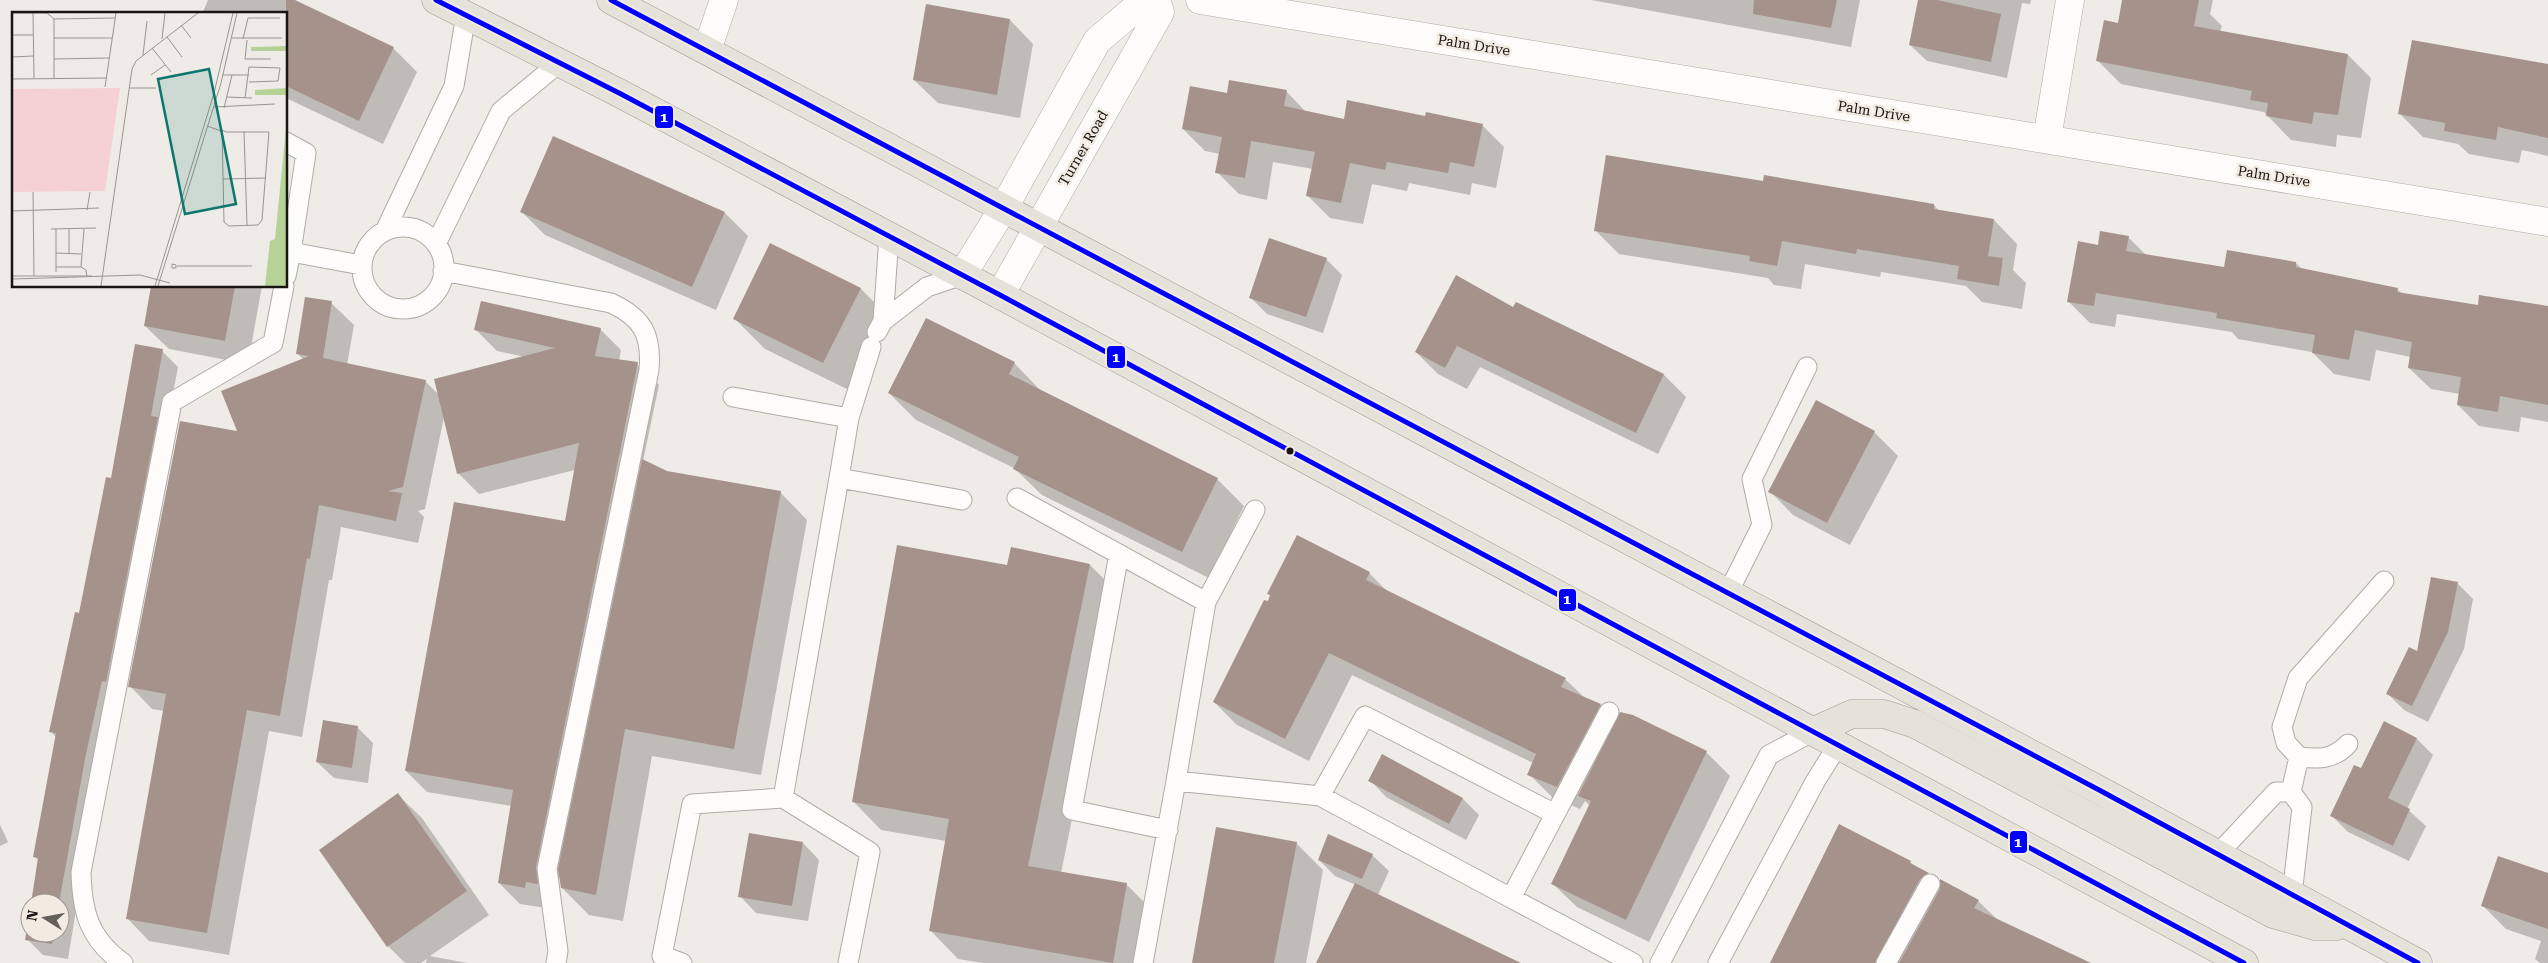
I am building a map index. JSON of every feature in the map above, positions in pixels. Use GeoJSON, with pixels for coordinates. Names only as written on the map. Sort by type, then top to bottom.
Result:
{"type":"FeatureCollection","features":[{"type":"Feature","properties":{"kind":"main road"},"geometry":{"type":"LineString","coordinates":[[436,0],[1000,295],[2244,963]]}},
{"type":"Feature","properties":{"kind":"main road"},"geometry":{"type":"LineString","coordinates":[[610,0],[2418,963]]}},
{"type":"Feature","properties":{"kind":"main road"},"geometry":{"type":"LineString","coordinates":[[1812,732],[1852,714],[1884,714],[1915,724],[2273,914],[2315,926],[2349,926]]}},
{"type":"Feature","properties":{"kind":"street"},"geometry":{"type":"LineString","coordinates":[[707,50],[724,0]]}},
{"type":"Feature","properties":{"kind":"street"},"geometry":{"type":"LineString","coordinates":[[962,275],[1003,209],[1097,41],[1145,0]]}},
{"type":"Feature","properties":{"kind":"street","name":"Turner Road"},"geometry":{"type":"LineString","coordinates":[[1000,295],[1160,12],[1156,0]]}},
{"type":"Feature","properties":{"kind":"street","name":"Palm Drive"},"geometry":{"type":"LineString","coordinates":[[1200,0],[2548,222]]}},
{"type":"Feature","properties":{"kind":"street"},"geometry":{"type":"LineString","coordinates":[[2047,139],[2070,0]]}},
{"type":"Feature","properties":{"kind":"lane"},"geometry":{"type":"LineString","coordinates":[[385,231],[454,86],[466,15]]}},
{"type":"Feature","properties":{"kind":"lane"},"geometry":{"type":"LineString","coordinates":[[436,244],[501,111],[559,63]]}},
{"type":"Feature","properties":{"kind":"lane"},"geometry":{"type":"LineString","coordinates":[[288,143],[306,153],[288,266]]}},
{"type":"Feature","properties":{"kind":"lane"},"geometry":{"type":"LineString","coordinates":[[398,227],[412,228],[426,234],[436,244],[442,257],[443,271],[440,285],[432,297],[420,305],[406,309],[386,305],[369,293],[363,280],[362,265],[365,252],[373,240],[385,231],[398,227]]}},
{"type":"Feature","properties":{"kind":"lane"},"geometry":{"type":"LineString","coordinates":[[783,798],[849,418],[877,333],[889,237]]}},
{"type":"Feature","properties":{"kind":"lane"},"geometry":{"type":"LineString","coordinates":[[291,252],[362,265]]}},
{"type":"Feature","properties":{"kind":"lane"},"geometry":{"type":"LineString","coordinates":[[443,271],[611,303],[626,310],[639,322],[648,337],[649,370],[548,869],[558,951],[556,963]]}},
{"type":"Feature","properties":{"kind":"lane"},"geometry":{"type":"LineString","coordinates":[[877,333],[927,287],[962,275]]}},
{"type":"Feature","properties":{"kind":"lane"},"geometry":{"type":"LineString","coordinates":[[123,963],[108,953],[91,929],[82,901],[81,872],[172,402],[273,343],[284,288]]}},
{"type":"Feature","properties":{"kind":"lane"},"geometry":{"type":"LineString","coordinates":[[1728,594],[1762,525],[1752,480],[1807,368]]}},
{"type":"Feature","properties":{"kind":"lane"},"geometry":{"type":"LineString","coordinates":[[733,397],[849,418]]}},
{"type":"Feature","properties":{"kind":"lane"},"geometry":{"type":"LineString","coordinates":[[839,478],[962,500]]}},
{"type":"Feature","properties":{"kind":"lane"},"geometry":{"type":"LineString","coordinates":[[1017,498],[1206,602]]}},
{"type":"Feature","properties":{"kind":"lane"},"geometry":{"type":"LineString","coordinates":[[1143,963],[1168,830],[1206,602],[1255,510]]}},
{"type":"Feature","properties":{"kind":"lane"},"geometry":{"type":"LineString","coordinates":[[1119,554],[1072,810],[1168,830]]}},
{"type":"Feature","properties":{"kind":"lane"},"geometry":{"type":"LineString","coordinates":[[2348,744],[2338,755],[2319,759],[2298,757],[2286,744],[2282,727],[2298,678],[2384,581]]}},
{"type":"Feature","properties":{"kind":"lane"},"geometry":{"type":"LineString","coordinates":[[1511,898],[1609,712]]}},
{"type":"Feature","properties":{"kind":"lane"},"geometry":{"type":"LineString","coordinates":[[1320,796],[1365,716],[1555,814]]}},
{"type":"Feature","properties":{"kind":"lane"},"geometry":{"type":"LineString","coordinates":[[1660,963],[1769,755],[1812,732]]}},
{"type":"Feature","properties":{"kind":"lane"},"geometry":{"type":"LineString","coordinates":[[1718,963],[1816,780],[1838,745]]}},
{"type":"Feature","properties":{"kind":"lane"},"geometry":{"type":"LineString","coordinates":[[2292,895],[2302,807],[2291,792],[2298,757]]}},
{"type":"Feature","properties":{"kind":"lane"},"geometry":{"type":"LineString","coordinates":[[1176,782],[1320,796],[1633,963]]}},
{"type":"Feature","properties":{"kind":"lane"},"geometry":{"type":"LineString","coordinates":[[2217,856],[2276,792],[2291,792]]}},
{"type":"Feature","properties":{"kind":"lane"},"geometry":{"type":"LineString","coordinates":[[682,963],[662,956],[692,804],[783,798],[870,852],[848,963]]}},
{"type":"Feature","properties":{"kind":"lane"},"geometry":{"type":"LineString","coordinates":[[1886,963],[1930,884]]}},
{"type":"Feature","properties":{"kind":"building"},"geometry":{"type":"Polygon","coordinates":[[[286,0],[295,0],[394,47],[359,121],[288,87],[288,12],[286,12],[286,0]]]}},
{"type":"Feature","properties":{"kind":"building"},"geometry":{"type":"Polygon","coordinates":[[[1754,0],[1837,0],[1831,28],[1753,14],[1754,0]]]}},
{"type":"Feature","properties":{"kind":"building"},"geometry":{"type":"Polygon","coordinates":[[[1918,0],[1937,0],[2001,14],[1991,62],[1909,45],[1918,0]]]}},
{"type":"Feature","properties":{"kind":"building"},"geometry":{"type":"Polygon","coordinates":[[[2122,0],[2199,0],[2194,26],[2348,54],[2338,115],[2314,112],[2312,124],[2266,116],[2268,103],[2250,100],[2252,91],[2096,61],[2104,20],[2118,23],[2122,0]]]}},
{"type":"Feature","properties":{"kind":"building"},"geometry":{"type":"Polygon","coordinates":[[[926,4],[1010,19],[997,95],[913,80],[926,4]]]}},
{"type":"Feature","properties":{"kind":"building"},"geometry":{"type":"Polygon","coordinates":[[[2412,40],[2548,64],[2548,138],[2498,127],[2496,140],[2444,131],[2445,123],[2398,114],[2412,40]]]}},
{"type":"Feature","properties":{"kind":"building"},"geometry":{"type":"Polygon","coordinates":[[[1229,80],[1287,90],[1284,106],[1344,119],[1347,100],[1425,116],[1426,112],[1483,124],[1474,167],[1450,162],[1448,173],[1387,162],[1385,170],[1350,163],[1341,203],[1306,196],[1315,152],[1251,141],[1245,178],[1215,173],[1222,137],[1182,129],[1190,86],[1227,93],[1229,80]]]}},
{"type":"Feature","properties":{"kind":"building"},"geometry":{"type":"Polygon","coordinates":[[[553,136],[725,212],[692,287],[520,212],[553,136]]]}},
{"type":"Feature","properties":{"kind":"building"},"geometry":{"type":"Polygon","coordinates":[[[1606,155],[1763,181],[1764,175],[1934,204],[1934,209],[1994,219],[1988,256],[2003,258],[1999,286],[1957,279],[1959,266],[1857,249],[1856,254],[1782,241],[1777,266],[1749,261],[1750,256],[1594,231],[1606,155]]]}},
{"type":"Feature","properties":{"kind":"building"},"geometry":{"type":"Polygon","coordinates":[[[2100,231],[2129,236],[2126,251],[2224,267],[2227,250],[2296,262],[2296,267],[2398,288],[2397,292],[2478,305],[2479,295],[2548,306],[2548,405],[2500,396],[2498,412],[2457,405],[2461,377],[2408,368],[2412,342],[2355,330],[2349,360],[2312,353],[2315,335],[2216,318],[2217,313],[2096,293],[2094,306],[2067,302],[2078,241],[2098,245],[2100,231]]]}},
{"type":"Feature","properties":{"kind":"building"},"geometry":{"type":"Polygon","coordinates":[[[1269,238],[1327,258],[1306,317],[1249,298],[1269,238]]]}},
{"type":"Feature","properties":{"kind":"building"},"geometry":{"type":"Polygon","coordinates":[[[770,243],[861,288],[823,363],[733,319],[770,243]]]}},
{"type":"Feature","properties":{"kind":"building"},"geometry":{"type":"Polygon","coordinates":[[[1456,275],[1513,307],[1516,302],[1664,374],[1636,433],[1457,346],[1445,368],[1415,352],[1456,275]]]}},
{"type":"Feature","properties":{"kind":"building"},"geometry":{"type":"Polygon","coordinates":[[[151,288],[235,288],[225,341],[144,326],[151,288]]]}},
{"type":"Feature","properties":{"kind":"building"},"geometry":{"type":"Polygon","coordinates":[[[305,297],[332,301],[323,358],[426,380],[403,487],[388,491],[402,493],[396,521],[319,505],[310,559],[307,558],[280,716],[247,710],[207,933],[126,919],[166,694],[128,687],[180,421],[237,431],[221,391],[309,356],[296,354],[305,297]]]}},
{"type":"Feature","properties":{"kind":"building"},"geometry":{"type":"Polygon","coordinates":[[[481,301],[601,328],[595,356],[638,362],[536,867],[538,884],[526,882],[525,888],[498,883],[513,790],[405,771],[454,502],[565,521],[579,443],[457,474],[434,379],[555,348],[474,330],[481,301]]]}},
{"type":"Feature","properties":{"kind":"building"},"geometry":{"type":"Polygon","coordinates":[[[926,318],[1015,362],[1009,374],[1218,478],[1182,552],[1013,469],[1019,457],[888,393],[926,318]]]}},
{"type":"Feature","properties":{"kind":"building"},"geometry":{"type":"Polygon","coordinates":[[[135,344],[163,349],[151,416],[158,417],[106,682],[102,681],[86,754],[61,893],[33,893],[38,858],[33,857],[56,733],[49,732],[75,612],[79,613],[106,477],[111,478],[135,344]]]}},
{"type":"Feature","properties":{"kind":"building"},"geometry":{"type":"Polygon","coordinates":[[[1816,400],[1875,431],[1827,523],[1768,492],[1816,400]]]}},
{"type":"Feature","properties":{"kind":"building"},"geometry":{"type":"Polygon","coordinates":[[[642,459],[667,471],[781,491],[734,749],[625,729],[596,895],[561,888],[558,869],[642,459]]]}},
{"type":"Feature","properties":{"kind":"building"},"geometry":{"type":"Polygon","coordinates":[[[1297,535],[1370,572],[1366,580],[1566,678],[1561,687],[1601,704],[1557,787],[1527,775],[1536,754],[1329,653],[1285,739],[1213,702],[1264,600],[1268,601],[1270,595],[1267,594],[1297,535]]]}},
{"type":"Feature","properties":{"kind":"building"},"geometry":{"type":"Polygon","coordinates":[[[897,545],[1007,565],[1011,547],[1090,564],[1028,866],[1127,883],[1113,963],[929,931],[949,819],[852,802],[897,545]]]}},
{"type":"Feature","properties":{"kind":"building"},"geometry":{"type":"Polygon","coordinates":[[[2431,577],[2458,582],[2448,632],[2412,706],[2386,694],[2409,647],[2417,651],[2431,577]]]}},
{"type":"Feature","properties":{"kind":"building"},"geometry":{"type":"Polygon","coordinates":[[[1620,712],[1633,715],[1707,751],[1626,920],[1551,884],[1591,801],[1578,796],[1620,712]]]}},
{"type":"Feature","properties":{"kind":"building"},"geometry":{"type":"Polygon","coordinates":[[[323,720],[358,726],[352,768],[316,762],[323,720]]]}},
{"type":"Feature","properties":{"kind":"building"},"geometry":{"type":"Polygon","coordinates":[[[2384,721],[2417,738],[2388,798],[2410,809],[2393,846],[2330,816],[2354,765],[2361,768],[2384,721]]]}},
{"type":"Feature","properties":{"kind":"building"},"geometry":{"type":"Polygon","coordinates":[[[1382,754],[1463,798],[1449,824],[1368,781],[1382,754]]]}},
{"type":"Feature","properties":{"kind":"building"},"geometry":{"type":"Polygon","coordinates":[[[398,793],[467,891],[387,947],[319,850],[398,793]]]}},
{"type":"Feature","properties":{"kind":"building"},"geometry":{"type":"Polygon","coordinates":[[[1839,824],[1911,861],[1910,863],[1929,873],[1920,879],[1875,963],[1770,963],[1839,824]]]}},
{"type":"Feature","properties":{"kind":"building"},"geometry":{"type":"Polygon","coordinates":[[[1216,827],[1297,842],[1274,963],[1192,963],[1216,827]]]}},
{"type":"Feature","properties":{"kind":"building"},"geometry":{"type":"Polygon","coordinates":[[[749,833],[803,842],[792,906],[738,897],[749,833]]]}},
{"type":"Feature","properties":{"kind":"building"},"geometry":{"type":"Polygon","coordinates":[[[1328,834],[1373,854],[1362,879],[1318,860],[1328,834]]]}},
{"type":"Feature","properties":{"kind":"building"},"geometry":{"type":"Polygon","coordinates":[[[2498,856],[2548,873],[2548,929],[2481,906],[2498,856]]]}},
{"type":"Feature","properties":{"kind":"building"},"geometry":{"type":"Polygon","coordinates":[[[1940,879],[1979,900],[1974,908],[2091,963],[1899,963],[1940,889],[1940,879]]]}},
{"type":"Feature","properties":{"kind":"building"},"geometry":{"type":"Polygon","coordinates":[[[1355,883],[1521,963],[1316,963],[1355,883]]]}},
{"type":"Feature","properties":{"kind":"transit line","name":"1"},"geometry":{"type":"LineString","coordinates":[[436,0],[621,94],[1000,295],[2244,963]]}},
{"type":"Feature","properties":{"kind":"transit line","name":"1"},"geometry":{"type":"LineString","coordinates":[[611,0],[2101,791],[2418,963]]}}]}
